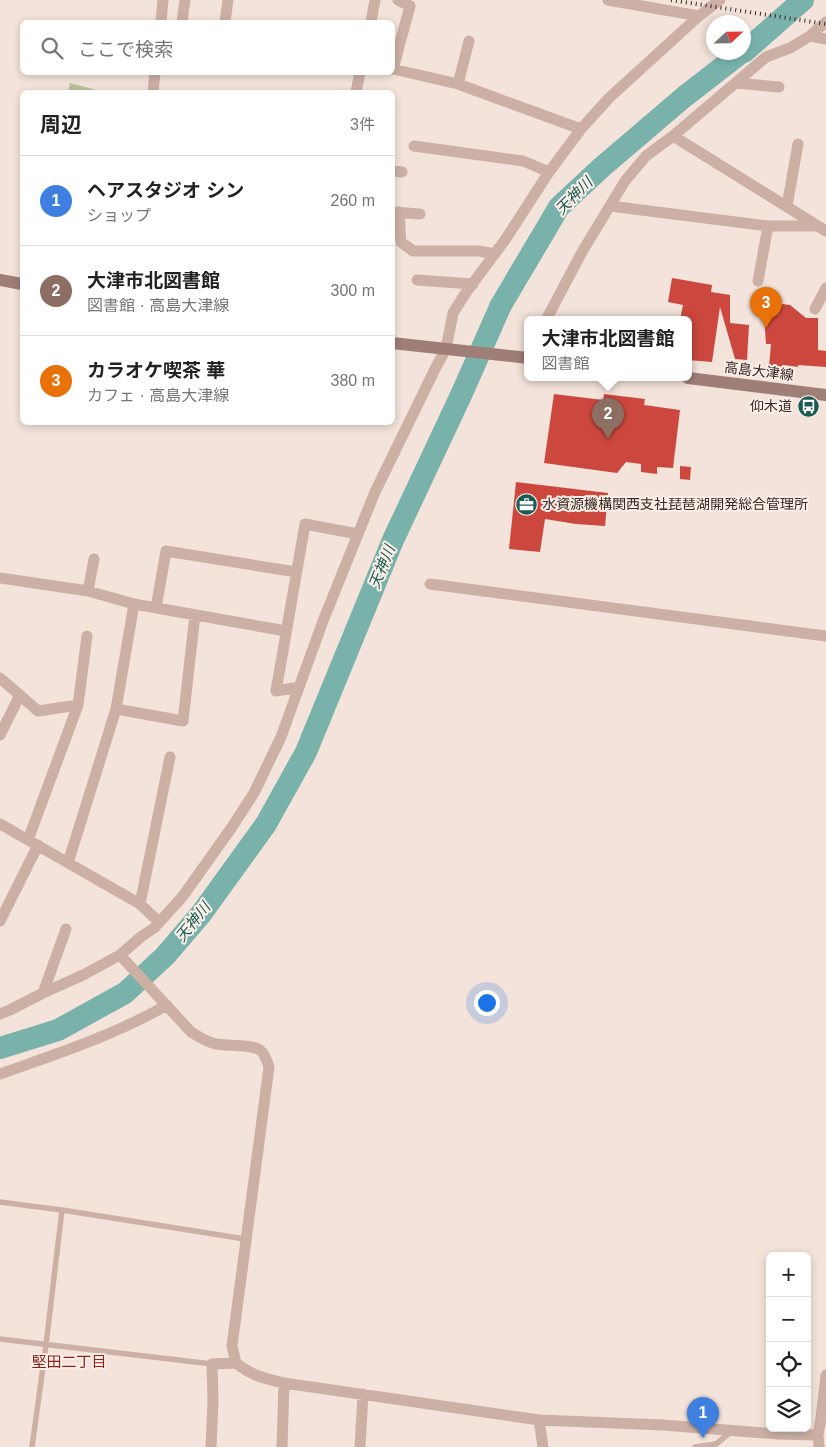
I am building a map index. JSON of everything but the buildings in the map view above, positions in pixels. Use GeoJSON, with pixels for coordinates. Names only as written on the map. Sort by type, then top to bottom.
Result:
{"type":"FeatureCollection","features":[{"type":"Feature","properties":{"kind":"main road"},"geometry":{"type":"LineString","coordinates":[[0,280],[20,284]]}},
{"type":"Feature","properties":{"kind":"main road"},"geometry":{"type":"LineString","coordinates":[[395,343],[523,357]]}},
{"type":"Feature","properties":{"kind":"main road","name":"高島大津線"},"geometry":{"type":"LineString","coordinates":[[692,378],[826,395]]}},
{"type":"Feature","properties":{"kind":"street"},"geometry":{"type":"LineString","coordinates":[[161,20],[163,0]]}},
{"type":"Feature","properties":{"kind":"street"},"geometry":{"type":"LineString","coordinates":[[182,20],[185,0]]}},
{"type":"Feature","properties":{"kind":"street"},"geometry":{"type":"LineString","coordinates":[[225,20],[228,0]]}},
{"type":"Feature","properties":{"kind":"street"},"geometry":{"type":"LineString","coordinates":[[370,20],[375,0]]}},
{"type":"Feature","properties":{"kind":"street"},"geometry":{"type":"LineString","coordinates":[[395,62],[410,6],[398,0]]}},
{"type":"Feature","properties":{"kind":"street"},"geometry":{"type":"LineString","coordinates":[[608,0],[699,16]]}},
{"type":"Feature","properties":{"kind":"street"},"geometry":{"type":"LineString","coordinates":[[0,1014],[122,958],[183,896],[254,793],[281,738],[375,492],[436,366],[453,350],[453,313],[505,240],[548,172],[581,129],[609,98],[699,16],[720,0]]}},
{"type":"Feature","properties":{"kind":"street"},"geometry":{"type":"LineString","coordinates":[[548,316],[582,252],[625,181],[646,156],[673,136],[766,57],[790,48],[810,36],[826,22]]}},
{"type":"Feature","properties":{"kind":"street"},"geometry":{"type":"LineString","coordinates":[[810,36],[826,39]]}},
{"type":"Feature","properties":{"kind":"street"},"geometry":{"type":"LineString","coordinates":[[458,84],[469,41]]}},
{"type":"Feature","properties":{"kind":"street"},"geometry":{"type":"LineString","coordinates":[[395,69],[458,84],[581,129]]}},
{"type":"Feature","properties":{"kind":"street"},"geometry":{"type":"LineString","coordinates":[[153,90],[155,75]]}},
{"type":"Feature","properties":{"kind":"street"},"geometry":{"type":"LineString","coordinates":[[356,90],[359,75]]}},
{"type":"Feature","properties":{"kind":"street"},"geometry":{"type":"LineString","coordinates":[[736,83],[779,88]]}},
{"type":"Feature","properties":{"kind":"street"},"geometry":{"type":"LineString","coordinates":[[673,136],[822,228]]}},
{"type":"Feature","properties":{"kind":"street"},"geometry":{"type":"LineString","coordinates":[[787,206],[798,144]]}},
{"type":"Feature","properties":{"kind":"street"},"geometry":{"type":"LineString","coordinates":[[414,146],[522,160],[548,172]]}},
{"type":"Feature","properties":{"kind":"street"},"geometry":{"type":"LineString","coordinates":[[610,206],[768,226],[822,228]]}},
{"type":"Feature","properties":{"kind":"street"},"geometry":{"type":"LineString","coordinates":[[420,214],[396,212],[401,242],[413,251],[479,251],[495,254]]}},
{"type":"Feature","properties":{"kind":"street"},"geometry":{"type":"LineString","coordinates":[[758,281],[768,226]]}},
{"type":"Feature","properties":{"kind":"street"},"geometry":{"type":"LineString","coordinates":[[416,280],[473,284]]}},
{"type":"Feature","properties":{"kind":"street"},"geometry":{"type":"LineString","coordinates":[[815,309],[826,288]]}},
{"type":"Feature","properties":{"kind":"street"},"geometry":{"type":"LineString","coordinates":[[300,687],[276,691],[306,524],[358,534]]}},
{"type":"Feature","properties":{"kind":"street"},"geometry":{"type":"LineString","coordinates":[[156,608],[166,551],[296,572]]}},
{"type":"Feature","properties":{"kind":"street"},"geometry":{"type":"LineString","coordinates":[[88,591],[94,559]]}},
{"type":"Feature","properties":{"kind":"street"},"geometry":{"type":"LineString","coordinates":[[0,578],[88,591],[134,604],[286,631]]}},
{"type":"Feature","properties":{"kind":"street"},"geometry":{"type":"LineString","coordinates":[[430,584],[826,636]]}},
{"type":"Feature","properties":{"kind":"street"},"geometry":{"type":"LineString","coordinates":[[68,863],[116,709],[134,604]]}},
{"type":"Feature","properties":{"kind":"street"},"geometry":{"type":"LineString","coordinates":[[116,709],[183,721],[195,615]]}},
{"type":"Feature","properties":{"kind":"street"},"geometry":{"type":"LineString","coordinates":[[0,921],[33,843],[78,705],[87,636]]}},
{"type":"Feature","properties":{"kind":"street"},"geometry":{"type":"LineString","coordinates":[[0,678],[38,711],[78,705]]}},
{"type":"Feature","properties":{"kind":"street"},"geometry":{"type":"LineString","coordinates":[[0,735],[20,695]]}},
{"type":"Feature","properties":{"kind":"street"},"geometry":{"type":"LineString","coordinates":[[140,904],[170,757]]}},
{"type":"Feature","properties":{"kind":"street"},"geometry":{"type":"LineString","coordinates":[[0,824],[140,904],[159,922]]}},
{"type":"Feature","properties":{"kind":"street"},"geometry":{"type":"LineString","coordinates":[[43,993],[66,929]]}},
{"type":"Feature","properties":{"kind":"street"},"geometry":{"type":"LineString","coordinates":[[122,958],[191,1032],[203,1040],[214,1044],[260,1050],[266,1057],[270,1067],[245,1239],[232,1346],[236,1363],[244,1370],[261,1378],[284,1383],[539,1420],[732,1430],[820,1443],[826,1375]]}},
{"type":"Feature","properties":{"kind":"street"},"geometry":{"type":"LineString","coordinates":[[0,1074],[147,1017],[167,1005]]}},
{"type":"Feature","properties":{"kind":"street"},"geometry":{"type":"LineString","coordinates":[[211,1447],[212,1364],[236,1363]]}},
{"type":"Feature","properties":{"kind":"street"},"geometry":{"type":"LineString","coordinates":[[282,1447],[284,1383]]}},
{"type":"Feature","properties":{"kind":"street"},"geometry":{"type":"LineString","coordinates":[[360,1447],[363,1394]]}},
{"type":"Feature","properties":{"kind":"street"},"geometry":{"type":"LineString","coordinates":[[539,1420],[542,1447]]}},
{"type":"Feature","properties":{"kind":"lane"},"geometry":{"type":"LineString","coordinates":[[0,1202],[245,1239]]}},
{"type":"Feature","properties":{"kind":"lane"},"geometry":{"type":"LineString","coordinates":[[32,1447],[62,1210]]}},
{"type":"Feature","properties":{"kind":"lane"},"geometry":{"type":"LineString","coordinates":[[0,1338],[212,1364]]}},
{"type":"Feature","properties":{"kind":"lane"},"geometry":{"type":"LineString","coordinates":[[695,1447],[716,1444],[732,1430]]}},
{"type":"Feature","properties":{"kind":"green space"},"geometry":{"type":"Polygon","coordinates":[[[70,83],[96,90],[68,90],[70,83]]]}},
{"type":"Feature","properties":{"kind":"waterway","name":"天神川"},"geometry":{"type":"LineString","coordinates":[[751,46],[803,0]]}},
{"type":"Feature","properties":{"kind":"waterway","name":"天神川"},"geometry":{"type":"LineString","coordinates":[[0,1048],[58,1030],[125,993],[165,956],[201,914],[266,824],[306,752],[393,540],[501,305],[559,207],[602,167],[684,97],[732,60]]}},
{"type":"Feature","properties":{"kind":"railway"},"geometry":{"type":"LineString","coordinates":[[671,0],[826,24]]}},
{"type":"Feature","properties":{"kind":"place","name":"カラオケ喫茶 華"},"geometry":{"type":"Point","coordinates":[766,328]}},
{"type":"Feature","properties":{"kind":"place","name":"仰木道"},"geometry":{"type":"Point","coordinates":[808,406]}},
{"type":"Feature","properties":{"kind":"place","name":"大津市北図書館"},"geometry":{"type":"Point","coordinates":[608,439]}},
{"type":"Feature","properties":{"kind":"place","name":"水資源機構関西支社琵琶湖開発総合管理所"},"geometry":{"type":"Point","coordinates":[526,504]}},
{"type":"Feature","properties":{"kind":"place","name":"ヘアスタジオ シン"},"geometry":{"type":"Point","coordinates":[703,1438]}},
{"type":"Feature","properties":{"kind":"district","name":"堅田二丁目"},"geometry":{"type":"Point","coordinates":[69,1362]}}]}
